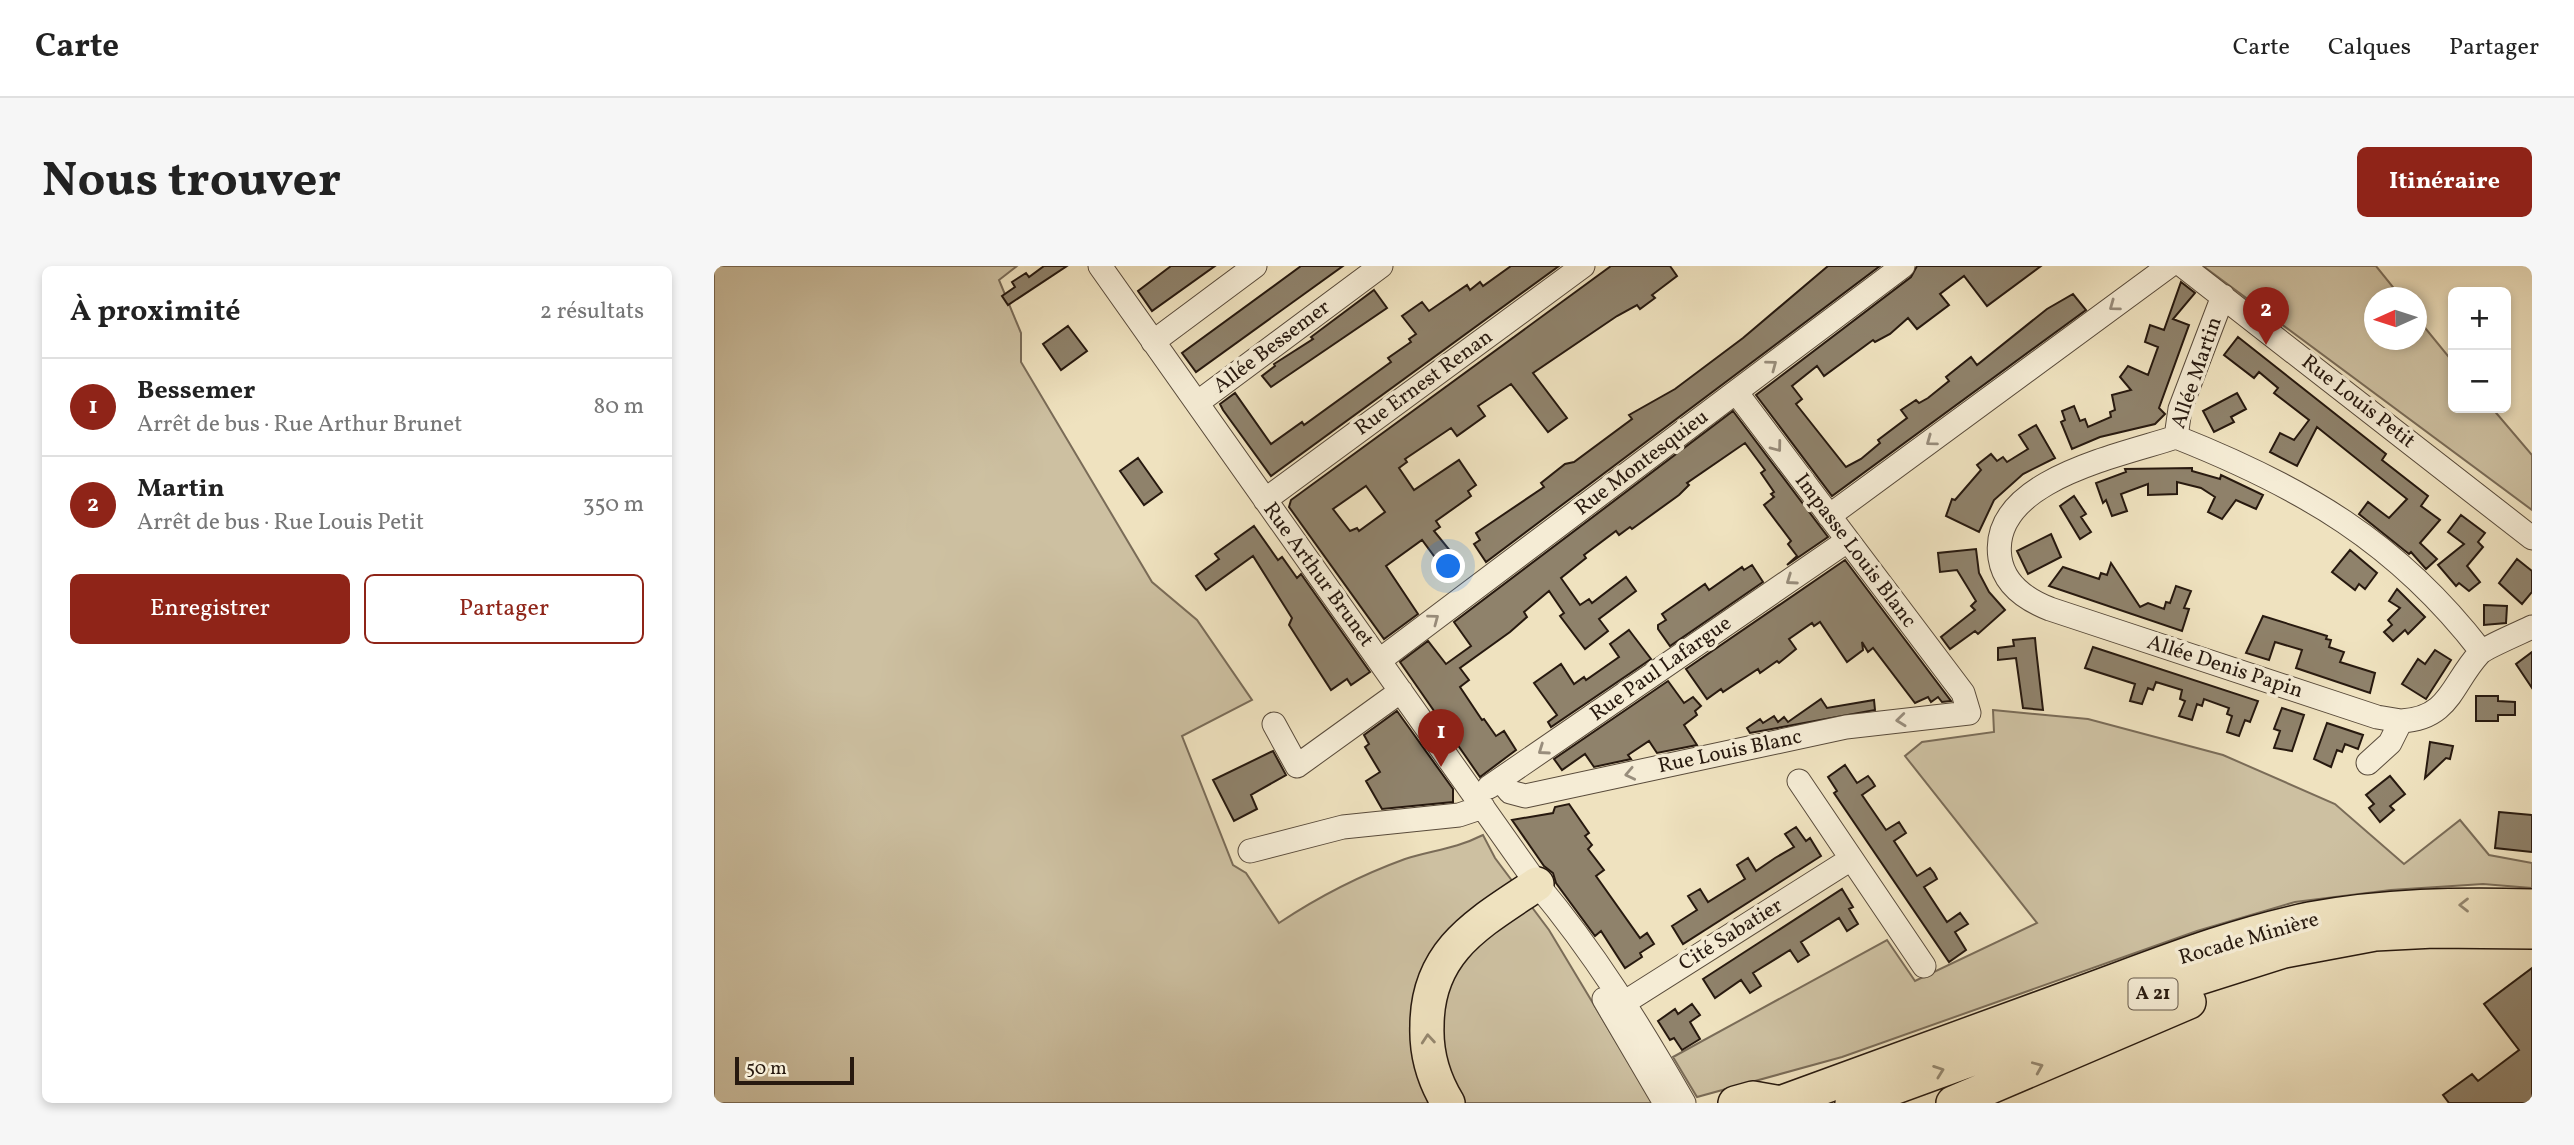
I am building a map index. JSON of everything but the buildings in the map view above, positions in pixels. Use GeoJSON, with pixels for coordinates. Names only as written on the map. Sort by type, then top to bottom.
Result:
{"type":"FeatureCollection","features":[{"type":"Feature","properties":{"kind":"highway"},"geometry":{"type":"LineString","coordinates":[[1448,1103],[1433,1071],[1427,1045],[1427,1018],[1434,980],[1444,959],[1469,931],[1537,884]]}},
{"type":"Feature","properties":{"kind":"highway","name":"Rocade Minière"},"geometry":{"type":"LineString","coordinates":[[1781,1103],[2185,955],[2264,930],[2310,919],[2385,909],[2438,905],[2532,906]]}},
{"type":"Feature","properties":{"kind":"highway"},"geometry":{"type":"LineString","coordinates":[[1953,1103],[2262,974],[2330,955],[2465,930]]}},
{"type":"Feature","properties":{"kind":"highway","name":"Rocade Minière"},"geometry":{"type":"LineString","coordinates":[[1852,1103],[2167,988],[2284,951],[2375,934],[2465,930],[2532,932]]}},
{"type":"Feature","properties":{"kind":"highway"},"geometry":{"type":"LineString","coordinates":[[1735,1103],[1753,1098],[1781,1103]]}},
{"type":"Feature","properties":{"kind":"street"},"geometry":{"type":"LineString","coordinates":[[1153,342],[1255,266]]}},
{"type":"Feature","properties":{"kind":"street","name":"Allée Bessemer"},"geometry":{"type":"LineString","coordinates":[[1197,403],[1381,266]]}},
{"type":"Feature","properties":{"kind":"street","name":"Rue Ernest Renan"},"geometry":{"type":"LineString","coordinates":[[1265,500],[1583,266]]}},
{"type":"Feature","properties":{"kind":"street","name":"Rue Montesquieu"},"geometry":{"type":"LineString","coordinates":[[1380,660],[1903,266]]}},
{"type":"Feature","properties":{"kind":"street"},"geometry":{"type":"LineString","coordinates":[[1829,516],[2169,266]]}},
{"type":"Feature","properties":{"kind":"street","name":"Rue Louis Petit"},"geometry":{"type":"LineString","coordinates":[[2183,266],[2532,538]]}},
{"type":"Feature","properties":{"kind":"street","name":"Rue Arthur Brunet"},"geometry":{"type":"LineString","coordinates":[[1112,270],[1153,342],[1537,884],[1579,935],[1672,1098]]}},
{"type":"Feature","properties":{"kind":"street","name":"Allée Martin"},"geometry":{"type":"LineString","coordinates":[[2050,610],[2017,591],[2002,568],[1999,548],[2006,521],[2039,490],[2074,469],[2176,438],[2180,409],[2223,296]]}},
{"type":"Feature","properties":{"kind":"street","name":"Impasse Louis Blanc"},"geometry":{"type":"LineString","coordinates":[[1736,392],[1963,693],[1969,713]]}},
{"type":"Feature","properties":{"kind":"street"},"geometry":{"type":"LineString","coordinates":[[2176,438],[2272,477],[2345,521],[2420,583],[2452,616],[2481,652]]}},
{"type":"Feature","properties":{"kind":"street","name":"Rue Paul Lafargue"},"geometry":{"type":"LineString","coordinates":[[1250,851],[1350,825],[1460,815],[1479,802],[1500,780],[1847,541]]}},
{"type":"Feature","properties":{"kind":"street","name":"Allée Denis Papin"},"geometry":{"type":"LineString","coordinates":[[2050,610],[2385,720],[2401,721]]}},
{"type":"Feature","properties":{"kind":"street"},"geometry":{"type":"LineString","coordinates":[[2368,763],[2390,743],[2401,721],[2421,719],[2443,705],[2481,652],[2532,626]]}},
{"type":"Feature","properties":{"kind":"street"},"geometry":{"type":"LineString","coordinates":[[1273,724],[1297,766],[1401,691]]}},
{"type":"Feature","properties":{"kind":"street","name":"Rue Louis Blanc"},"geometry":{"type":"LineString","coordinates":[[1500,780],[1510,792],[1525,796],[1846,727],[1969,713]]}},
{"type":"Feature","properties":{"kind":"street"},"geometry":{"type":"LineString","coordinates":[[1798,781],[1924,966]]}},
{"type":"Feature","properties":{"kind":"street","name":"Cité Sabatier"},"geometry":{"type":"LineString","coordinates":[[1618,1007],[1851,859]]}},
{"type":"Feature","properties":{"kind":"shaded area"},"geometry":{"type":"Polygon","coordinates":[[[714,266],[1017,266],[999,280],[1021,333],[1021,362],[1152,582],[1197,620],[1252,700],[1182,736],[1233,865],[1246,873],[1279,923],[1372,872],[1483,835],[1495,858],[1549,930],[1653,1103],[714,1103],[714,266]]]}},
{"type":"Feature","properties":{"kind":"shaded area"},"geometry":{"type":"Polygon","coordinates":[[[2203,266],[2376,266],[2393,287],[2364,287],[2364,350],[2427,350],[2427,330],[2448,356],[2448,413],[2496,413],[2532,455],[2532,510],[2203,266]]]}},
{"type":"Feature","properties":{"kind":"shaded area"},"geometry":{"type":"Polygon","coordinates":[[[1993,710],[2088,719],[2223,755],[2335,804],[2404,864],[2460,820],[2489,855],[2532,863],[2532,888],[2483,884],[2391,890],[2295,902],[2197,931],[1842,1057],[1697,1097],[1673,1057],[1887,940],[1915,981],[2037,923],[1905,756],[1922,742],[1994,732],[1993,710]]]}},
{"type":"Feature","properties":{"kind":"place","name":"Martin"},"geometry":{"type":"Point","coordinates":[2266,345]}},
{"type":"Feature","properties":{"kind":"place","name":"Bessemer"},"geometry":{"type":"Point","coordinates":[1441,767]}}]}
